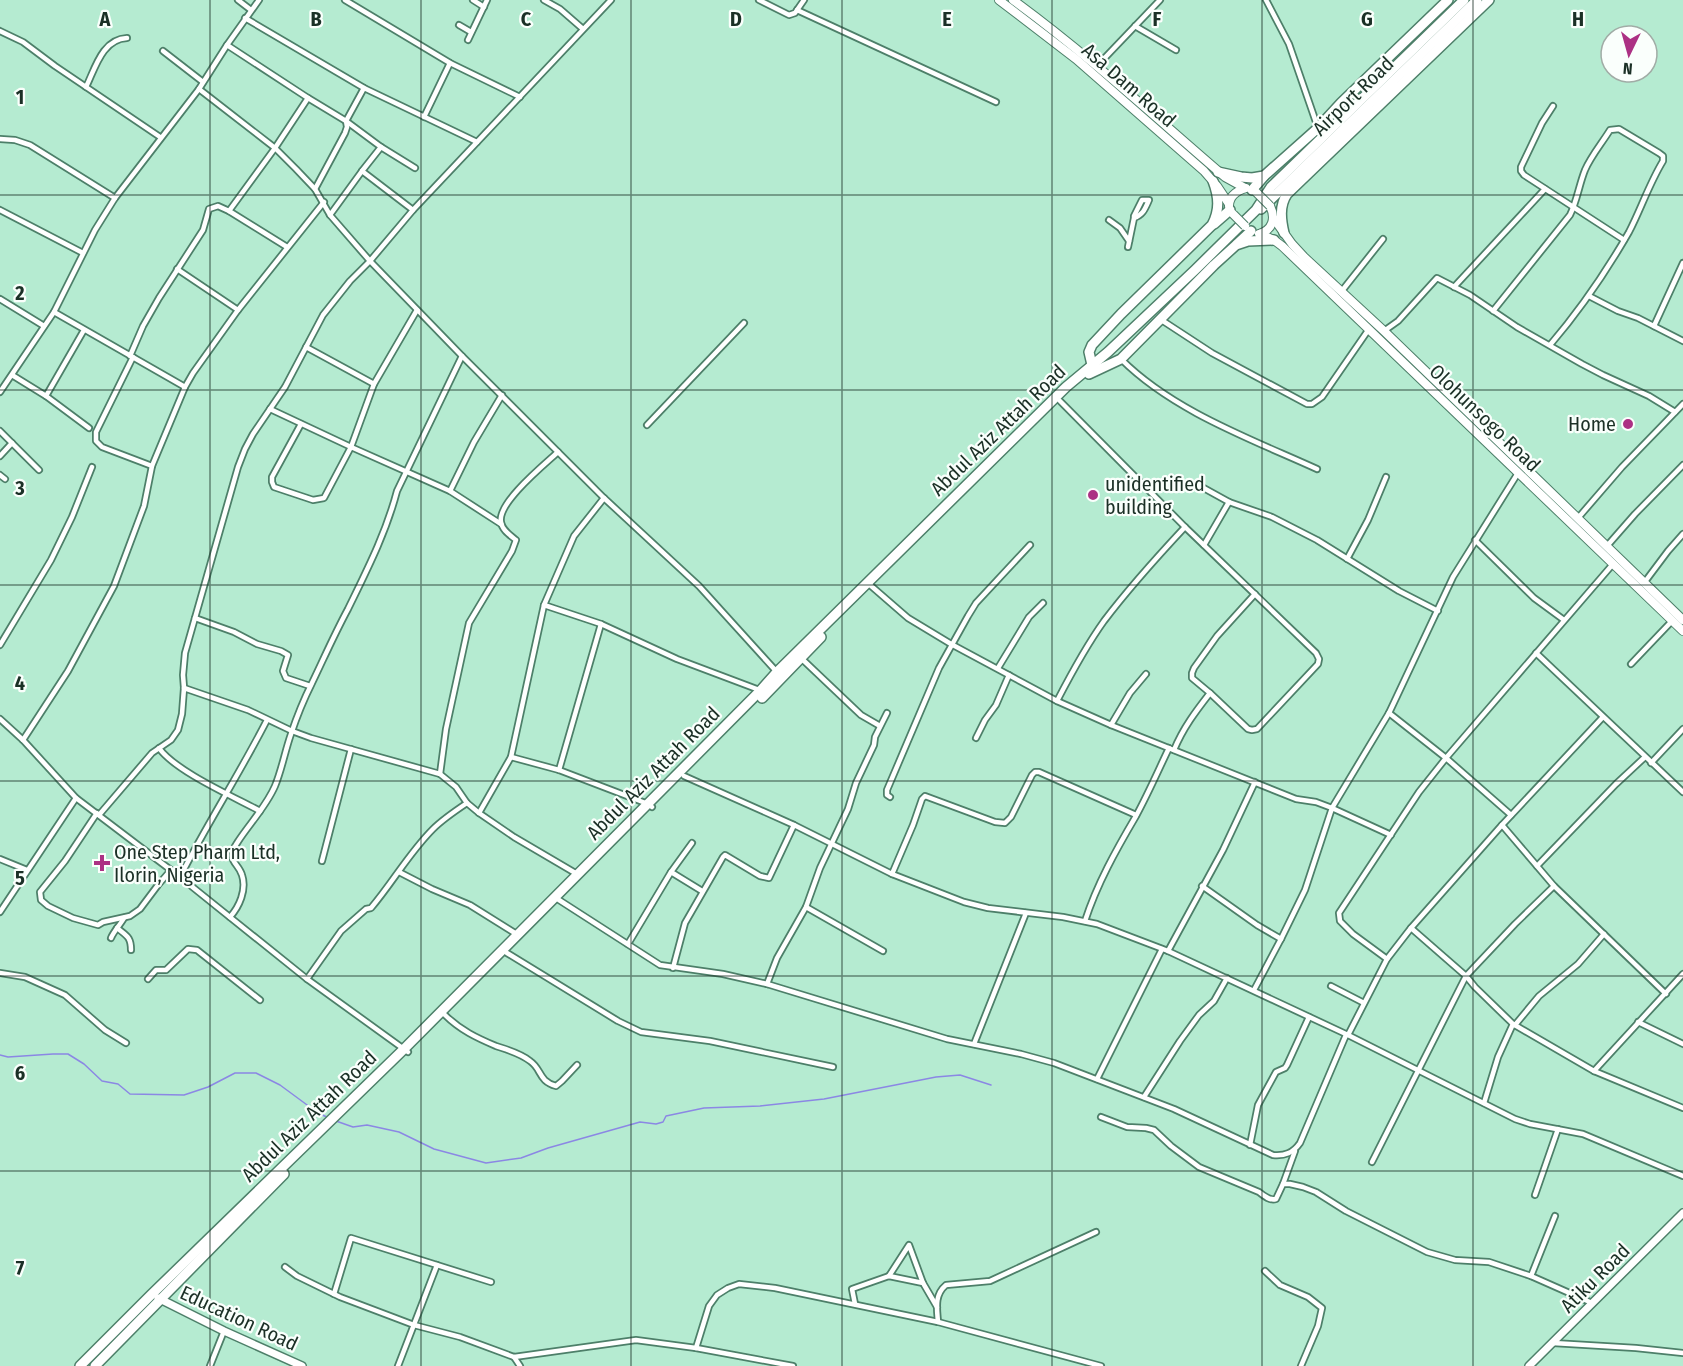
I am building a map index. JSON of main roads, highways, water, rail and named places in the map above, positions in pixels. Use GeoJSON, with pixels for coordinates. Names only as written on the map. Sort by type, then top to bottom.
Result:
{"type":"FeatureCollection","features":[{"type":"Feature","properties":{"kind":"highway"},"geometry":{"type":"LineString","coordinates":[[1251,190],[1318,128],[1448,0]]}},
{"type":"Feature","properties":{"kind":"highway","name":"Airport Road"},"geometry":{"type":"LineString","coordinates":[[1254,213],[1271,187],[1464,0]]}},
{"type":"Feature","properties":{"kind":"highway","name":"Airport Road"},"geometry":{"type":"LineString","coordinates":[[1254,213],[1354,120],[1477,0]]}},
{"type":"Feature","properties":{"kind":"highway"},"geometry":{"type":"LineString","coordinates":[[1272,212],[1490,0]]}},
{"type":"Feature","properties":{"kind":"highway"},"geometry":{"type":"LineString","coordinates":[[1218,172],[1240,177],[1264,176]]}},
{"type":"Feature","properties":{"kind":"highway"},"geometry":{"type":"LineString","coordinates":[[1212,225],[1218,208],[1213,181]]}},
{"type":"Feature","properties":{"kind":"highway"},"geometry":{"type":"LineString","coordinates":[[1284,199],[1281,217],[1284,233]]}},
{"type":"Feature","properties":{"kind":"highway"},"geometry":{"type":"LineString","coordinates":[[1231,209],[1121,314],[1092,345],[1089,352],[1091,370],[1121,359],[1252,230]]}},
{"type":"Feature","properties":{"kind":"highway","name":"Abdul Aziz Attah Road"},"geometry":{"type":"LineString","coordinates":[[80,1366],[151,1294],[406,1050],[578,874],[763,692],[801,658],[923,531],[1254,213]]}},
{"type":"Feature","properties":{"kind":"highway"},"geometry":{"type":"LineString","coordinates":[[1236,245],[1274,240]]}},
{"type":"Feature","properties":{"kind":"highway","name":"Abdul Aziz Attah Road"},"geometry":{"type":"LineString","coordinates":[[406,1050],[507,953],[650,805],[684,776],[763,692],[777,672],[1058,395],[1091,370]]}},
{"type":"Feature","properties":{"kind":"highway","name":"Abdul Aziz Attah Road"},"geometry":{"type":"LineString","coordinates":[[95,1366],[334,1120]]}},
{"type":"Feature","properties":{"kind":"main road","name":"Asa Dam Road"},"geometry":{"type":"LineString","coordinates":[[999,0],[1044,33],[1093,74],[1213,181],[1231,209],[1252,230]]}},
{"type":"Feature","properties":{"kind":"main road","name":"Asa Dam Road"},"geometry":{"type":"LineString","coordinates":[[1013,0],[1097,66],[1224,177],[1251,190],[1272,212]]}},
{"type":"Feature","properties":{"kind":"main road"},"geometry":{"type":"LineString","coordinates":[[1231,209],[1235,192],[1251,190]]}},
{"type":"Feature","properties":{"kind":"main road"},"geometry":{"type":"LineString","coordinates":[[1252,230],[1269,229],[1272,212]]}},
{"type":"Feature","properties":{"kind":"main road","name":"Olohunsogo Road"},"geometry":{"type":"LineString","coordinates":[[1272,212],[1284,233],[1304,256],[1384,331],[1518,473],[1683,631]]}},
{"type":"Feature","properties":{"kind":"main road","name":"Olohunsogo Road"},"geometry":{"type":"LineString","coordinates":[[1252,230],[1282,246],[1369,329],[1578,518],[1683,620]]}},
{"type":"Feature","properties":{"kind":"waterway"},"geometry":{"type":"LineString","coordinates":[[0,1055],[8,1057],[68,1054],[84,1064],[102,1081],[118,1084],[130,1094],[184,1095],[208,1087],[235,1073],[256,1073],[280,1085],[318,1113],[329,1118]]}},
{"type":"Feature","properties":{"kind":"waterway"},"geometry":{"type":"LineString","coordinates":[[336,1121],[353,1127],[367,1125],[399,1132],[434,1149],[486,1163],[521,1158],[640,1122],[656,1124],[663,1122],[666,1116],[704,1108],[760,1106],[824,1099],[936,1077],[960,1075],[991,1085]]}},
{"type":"Feature","properties":{"kind":"place","name":"Home"},"geometry":{"type":"Point","coordinates":[1628,424]}},
{"type":"Feature","properties":{"kind":"place","name":"unidentified building"},"geometry":{"type":"Point","coordinates":[1093,495]}},
{"type":"Feature","properties":{"kind":"place","name":"One Step Pharm Ltd, Ilorin, Nigeria"},"geometry":{"type":"Point","coordinates":[102,863]}}]}
